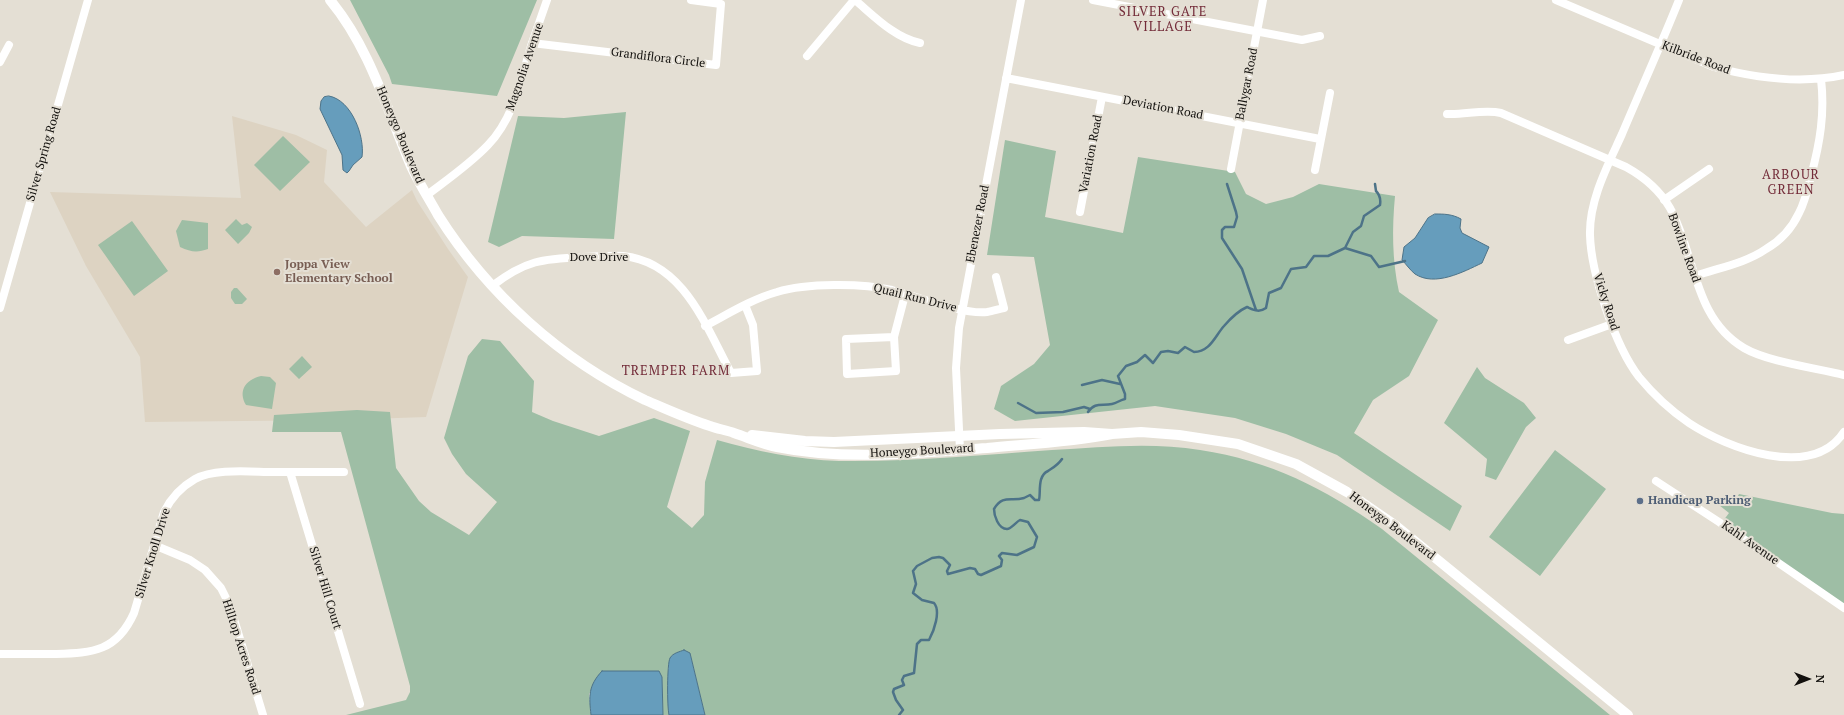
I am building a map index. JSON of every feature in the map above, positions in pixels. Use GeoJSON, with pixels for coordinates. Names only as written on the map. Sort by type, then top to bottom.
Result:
{"type":"FeatureCollection","features":[{"type":"Feature","properties":{"kind":"main road","name":"Honeygo Boulevard"},"geometry":{"type":"LineString","coordinates":[[330,0],[354,36],[371,67],[412,169],[450,233],[492,286],[544,335],[567,353],[612,382],[671,411],[752,440],[776,447],[839,454],[960,450],[1085,439],[1112,434]]}},
{"type":"Feature","properties":{"kind":"main road","name":"Honeygo Boulevard"},"geometry":{"type":"LineString","coordinates":[[734,433],[805,441],[834,442],[1084,432],[1112,434],[1161,433],[1213,439],[1238,444],[1296,464],[1319,475],[1395,525],[1628,715]]}},
{"type":"Feature","properties":{"kind":"street","name":"Silver Spring Road"},"geometry":{"type":"LineString","coordinates":[[0,308],[88,0]]}},
{"type":"Feature","properties":{"kind":"street","name":"Magnolia Avenue"},"geometry":{"type":"LineString","coordinates":[[427,195],[489,145],[504,123],[514,105],[532,43],[547,0]]}},
{"type":"Feature","properties":{"kind":"street","name":"Grandiflora Circle"},"geometry":{"type":"LineString","coordinates":[[532,43],[716,65],[721,4],[692,0]]}},
{"type":"Feature","properties":{"kind":"street"},"geometry":{"type":"LineString","coordinates":[[807,56],[854,0],[898,34],[912,42],[920,43]]}},
{"type":"Feature","properties":{"kind":"street","name":"Ebenezer Road"},"geometry":{"type":"LineString","coordinates":[[960,450],[956,355],[961,309],[1021,0]]}},
{"type":"Feature","properties":{"kind":"street"},"geometry":{"type":"LineString","coordinates":[[1093,0],[1302,40],[1320,36]]}},
{"type":"Feature","properties":{"kind":"street","name":"Ballygar Road"},"geometry":{"type":"LineString","coordinates":[[1231,169],[1264,0]]}},
{"type":"Feature","properties":{"kind":"street","name":"Kilbride Road"},"geometry":{"type":"LineString","coordinates":[[1556,0],[1714,67],[1735,73],[1795,79],[1821,79],[1844,75]]}},
{"type":"Feature","properties":{"kind":"street","name":"Vicky Road"},"geometry":{"type":"LineString","coordinates":[[1679,0],[1610,160],[1592,209],[1590,233],[1595,272],[1612,324],[1628,359],[1647,386],[1684,419],[1720,440],[1737,446],[1779,456],[1802,458],[1819,453],[1835,443],[1844,432]]}},
{"type":"Feature","properties":{"kind":"street"},"geometry":{"type":"LineString","coordinates":[[0,62],[9,45]]}},
{"type":"Feature","properties":{"kind":"street","name":"Deviation Road"},"geometry":{"type":"LineString","coordinates":[[1006,78],[1320,139]]}},
{"type":"Feature","properties":{"kind":"street"},"geometry":{"type":"LineString","coordinates":[[1695,276],[1754,256],[1766,250],[1792,225],[1804,202],[1817,154],[1823,110],[1821,79]]}},
{"type":"Feature","properties":{"kind":"street"},"geometry":{"type":"LineString","coordinates":[[1315,170],[1330,94]]}},
{"type":"Feature","properties":{"kind":"street","name":"Variation Road"},"geometry":{"type":"LineString","coordinates":[[1080,212],[1102,96]]}},
{"type":"Feature","properties":{"kind":"street","name":"Bowline Road"},"geometry":{"type":"LineString","coordinates":[[1447,114],[1462,115],[1486,111],[1500,113],[1626,166],[1644,178],[1664,200],[1675,219],[1701,296],[1710,315],[1724,332],[1744,348],[1764,357],[1844,375]]}},
{"type":"Feature","properties":{"kind":"street"},"geometry":{"type":"LineString","coordinates":[[1664,200],[1709,169]]}},
{"type":"Feature","properties":{"kind":"street","name":"Dove Drive"},"geometry":{"type":"LineString","coordinates":[[492,286],[525,265],[550,258],[622,256],[647,262],[672,277],[688,296],[731,374],[757,371],[753,325],[745,305]]}},
{"type":"Feature","properties":{"kind":"street","name":"Quail Run Drive"},"geometry":{"type":"LineString","coordinates":[[705,326],[745,305],[776,292],[801,287],[868,286],[961,309],[986,312],[1004,308],[996,277]]}},
{"type":"Feature","properties":{"kind":"street"},"geometry":{"type":"LineString","coordinates":[[894,336],[846,339],[848,374],[896,371],[894,336],[905,295]]}},
{"type":"Feature","properties":{"kind":"street"},"geometry":{"type":"LineString","coordinates":[[1568,340],[1612,324]]}},
{"type":"Feature","properties":{"kind":"street","name":"Silver Knoll Drive"},"geometry":{"type":"LineString","coordinates":[[0,654],[85,653],[100,649],[115,641],[125,630],[134,613],[164,512],[170,500],[196,478],[207,475],[240,472],[344,472]]}},
{"type":"Feature","properties":{"kind":"street","name":"Silver Hill Court"},"geometry":{"type":"LineString","coordinates":[[290,472],[360,704]]}},
{"type":"Feature","properties":{"kind":"street","name":"Kahl Avenue"},"geometry":{"type":"LineString","coordinates":[[1656,481],[1719,522],[1844,608]]}},
{"type":"Feature","properties":{"kind":"street","name":"Hilltop Acres Road"},"geometry":{"type":"LineString","coordinates":[[154,545],[190,560],[205,570],[222,588],[230,606],[263,715]]}},
{"type":"Feature","properties":{"kind":"shaded area","name":"Joppa View Elementary School"},"geometry":{"type":"Polygon","coordinates":[[[232,116],[296,135],[327,150],[324,182],[366,227],[412,190],[417,201],[468,277],[426,417],[341,420],[145,422],[140,357],[86,266],[50,192],[241,198],[232,116]]]}},
{"type":"Feature","properties":{"kind":"green space"},"geometry":{"type":"Polygon","coordinates":[[[350,0],[537,0],[497,96],[392,84],[389,75],[350,0]]]}},
{"type":"Feature","properties":{"kind":"green space"},"geometry":{"type":"Polygon","coordinates":[[[626,112],[614,239],[522,236],[499,247],[488,242],[518,116],[564,118],[626,112]]]}},
{"type":"Feature","properties":{"kind":"green space"},"geometry":{"type":"Polygon","coordinates":[[[283,136],[310,162],[280,191],[254,165],[283,136]]]}},
{"type":"Feature","properties":{"kind":"green space"},"geometry":{"type":"Polygon","coordinates":[[[1005,140],[1056,151],[1045,217],[1123,233],[1138,157],[1235,172],[1246,194],[1266,204],[1293,197],[1319,184],[1395,196],[1393,244],[1399,292],[1438,320],[1409,376],[1373,400],[1354,433],[1462,506],[1450,531],[1337,455],[1286,434],[1235,418],[1155,406],[1015,421],[994,409],[1001,386],[1034,364],[1050,345],[1034,257],[987,255],[1005,140]]]}},
{"type":"Feature","properties":{"kind":"green space"},"geometry":{"type":"Polygon","coordinates":[[[236,219],[242,225],[247,223],[252,227],[249,233],[238,244],[225,230],[236,219]]]}},
{"type":"Feature","properties":{"kind":"green space"},"geometry":{"type":"Polygon","coordinates":[[[182,220],[208,223],[208,249],[194,251],[180,247],[176,231],[182,220]]]}},
{"type":"Feature","properties":{"kind":"green space"},"geometry":{"type":"Polygon","coordinates":[[[132,221],[168,271],[134,296],[98,245],[132,221]]]}},
{"type":"Feature","properties":{"kind":"green space"},"geometry":{"type":"Polygon","coordinates":[[[234,288],[237,288],[247,299],[242,304],[235,304],[231,298],[231,292],[234,288]]]}},
{"type":"Feature","properties":{"kind":"green space"},"geometry":{"type":"Polygon","coordinates":[[[482,339],[500,341],[534,381],[532,412],[553,421],[599,436],[654,418],[690,431],[667,507],[692,528],[704,515],[705,482],[717,440],[777,454],[808,459],[839,461],[919,459],[1127,446],[1164,446],[1200,450],[1250,461],[1296,478],[1318,489],[1382,529],[1610,715],[705,715],[690,653],[668,667],[669,715],[663,715],[662,677],[647,671],[602,671],[589,694],[591,715],[346,715],[406,700],[410,692],[410,686],[341,432],[272,432],[274,415],[357,410],[390,412],[396,468],[419,501],[431,512],[469,535],[497,502],[466,474],[452,454],[444,438],[468,356],[482,339]]]}},
{"type":"Feature","properties":{"kind":"green space"},"geometry":{"type":"Polygon","coordinates":[[[302,356],[312,367],[299,379],[289,369],[302,356]]]}},
{"type":"Feature","properties":{"kind":"green space"},"geometry":{"type":"Polygon","coordinates":[[[1477,367],[1485,378],[1524,403],[1536,418],[1526,427],[1496,480],[1485,476],[1487,459],[1444,423],[1477,367]]]}},
{"type":"Feature","properties":{"kind":"green space"},"geometry":{"type":"Polygon","coordinates":[[[261,376],[270,377],[276,383],[272,409],[246,405],[244,400],[244,387],[251,380],[261,376]]]}},
{"type":"Feature","properties":{"kind":"green space"},"geometry":{"type":"Polygon","coordinates":[[[1555,450],[1606,489],[1540,576],[1489,537],[1555,450]]]}},
{"type":"Feature","properties":{"kind":"green space"},"geometry":{"type":"Polygon","coordinates":[[[1739,494],[1832,513],[1844,514],[1844,604],[1723,521],[1729,513],[1709,497],[1734,503],[1739,494]]]}},
{"type":"Feature","properties":{"kind":"water"},"geometry":{"type":"Polygon","coordinates":[[[329,96],[344,104],[355,120],[359,130],[362,157],[347,173],[343,170],[342,155],[320,109],[321,101],[324,97],[329,96]]]}},
{"type":"Feature","properties":{"kind":"water"},"geometry":{"type":"Polygon","coordinates":[[[1435,214],[1445,214],[1458,217],[1461,219],[1460,228],[1462,233],[1489,247],[1482,263],[1458,274],[1440,279],[1423,278],[1411,271],[1402,260],[1404,247],[1415,238],[1428,218],[1435,214]]]}},
{"type":"Feature","properties":{"kind":"water"},"geometry":{"type":"Polygon","coordinates":[[[684,650],[690,653],[705,715],[669,715],[669,662],[673,655],[684,650]]]}},
{"type":"Feature","properties":{"kind":"water"},"geometry":{"type":"Polygon","coordinates":[[[602,671],[659,671],[662,677],[663,715],[591,715],[590,692],[597,676],[602,671]]]}},
{"type":"Feature","properties":{"kind":"waterway"},"geometry":{"type":"LineString","coordinates":[[1227,184],[1237,217],[1234,227],[1225,227],[1222,230],[1222,238],[1242,269],[1256,310]]}},
{"type":"Feature","properties":{"kind":"waterway"},"geometry":{"type":"LineString","coordinates":[[1345,248],[1353,232],[1361,226],[1364,216],[1380,205],[1380,197],[1376,191],[1375,184]]}},
{"type":"Feature","properties":{"kind":"waterway"},"geometry":{"type":"LineString","coordinates":[[1088,412],[1093,407],[1098,405],[1112,404],[1125,399],[1125,394],[1118,376],[1126,366],[1137,362],[1145,355],[1153,363],[1161,352],[1168,351],[1178,353],[1185,347],[1194,352],[1204,349],[1212,343],[1234,315],[1240,311],[1247,307],[1259,311],[1266,308],[1269,293],[1281,288],[1291,269],[1306,267],[1314,256],[1328,256],[1345,248],[1371,256],[1379,267],[1405,261]]}},
{"type":"Feature","properties":{"kind":"waterway"},"geometry":{"type":"LineString","coordinates":[[1082,385],[1102,380],[1120,384]]}},
{"type":"Feature","properties":{"kind":"waterway"},"geometry":{"type":"LineString","coordinates":[[1018,403],[1036,413],[1063,412],[1084,407],[1090,409]]}},
{"type":"Feature","properties":{"kind":"waterway"},"geometry":{"type":"LineString","coordinates":[[899,715],[903,710],[896,700],[893,692],[894,689],[904,685],[902,680],[904,676],[914,673],[917,644],[921,640],[929,640],[933,632],[937,616],[934,603],[922,600],[913,593],[916,584],[913,571],[917,566],[932,558],[939,557],[943,558],[950,565],[947,571],[948,574],[970,568],[975,569],[978,574],[981,575],[1001,566],[1002,560],[999,556],[1002,553],[1017,555],[1034,547],[1037,537],[1028,522],[1020,520],[1010,528],[1007,529],[1001,527],[997,521],[994,509],[997,504],[1008,499],[1019,499],[1030,495],[1035,500],[1039,500],[1042,477],[1062,459]]}},
{"type":"Feature","properties":{"kind":"place","name":"Joppa View Elementary School"},"geometry":{"type":"Point","coordinates":[277,272]}},
{"type":"Feature","properties":{"kind":"place","name":"Handicap Parking"},"geometry":{"type":"Point","coordinates":[1640,501]}},
{"type":"Feature","properties":{"kind":"district","name":"SILVER GATE VILLAGE"},"geometry":{"type":"Point","coordinates":[1163,20]}},
{"type":"Feature","properties":{"kind":"district","name":"ARBOUR GREEN"},"geometry":{"type":"Point","coordinates":[1791,182]}},
{"type":"Feature","properties":{"kind":"district","name":"TREMPER FARM"},"geometry":{"type":"Point","coordinates":[676,371]}}]}
